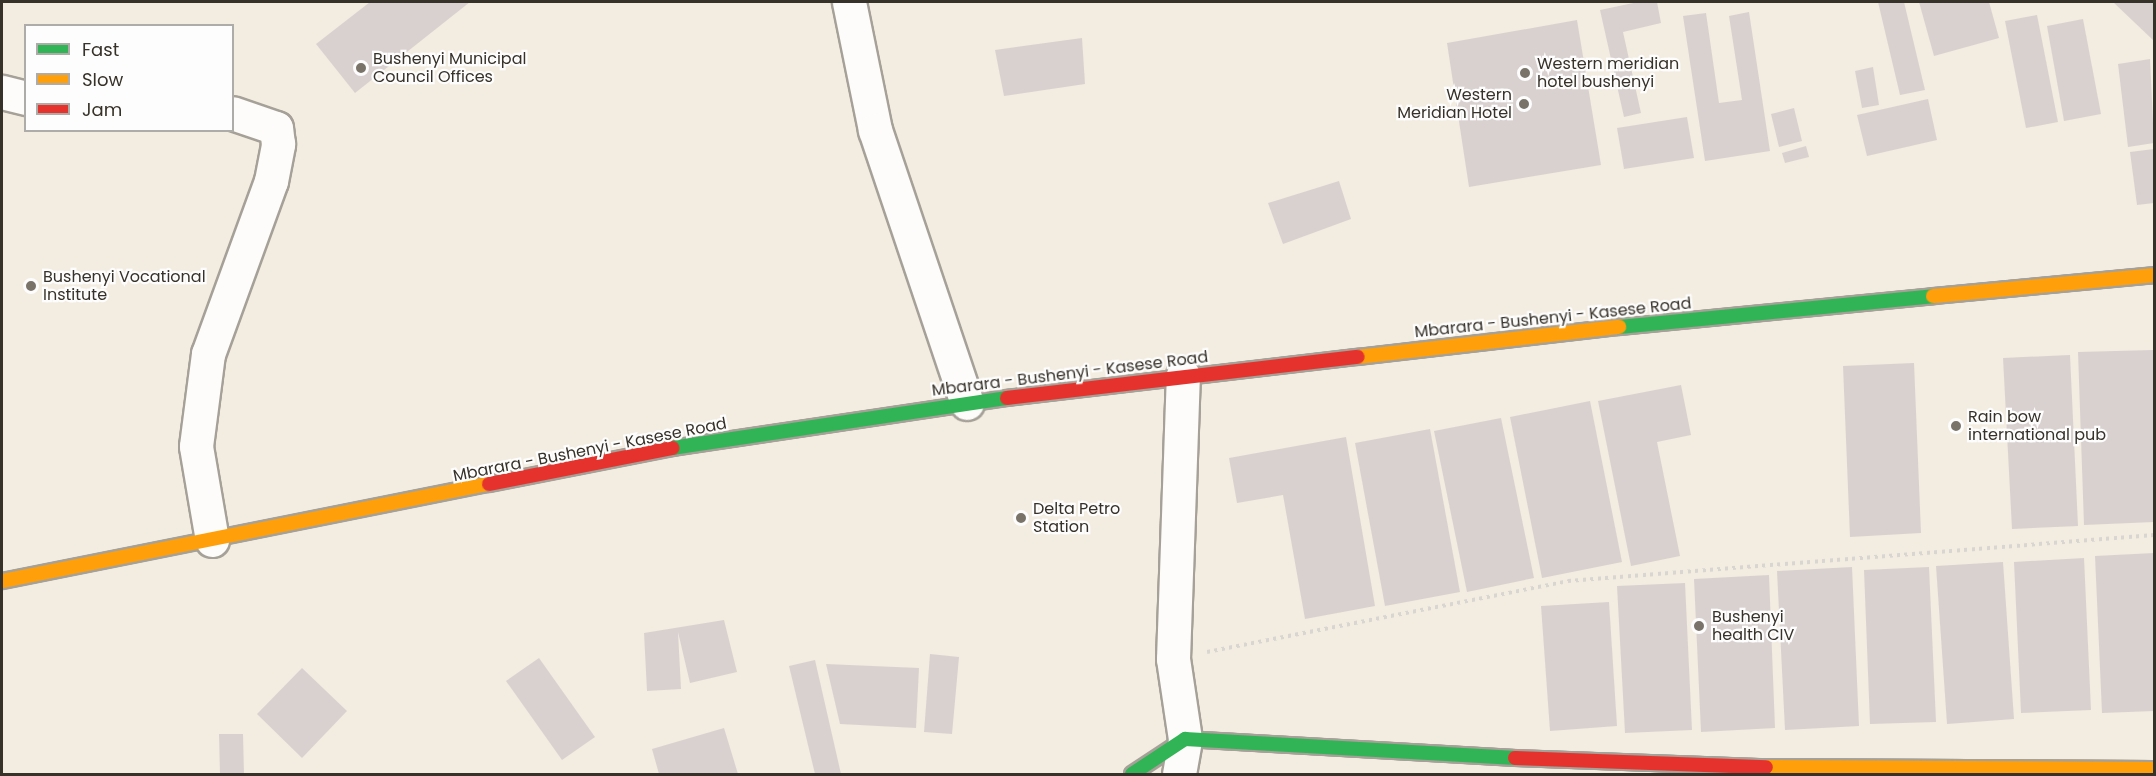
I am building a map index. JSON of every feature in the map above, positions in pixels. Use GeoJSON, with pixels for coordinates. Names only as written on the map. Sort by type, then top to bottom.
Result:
{"type":"FeatureCollection","features":[{"type":"Feature","properties":{"kind":"main road","name":"Mbarara - Bushenyi - Kasese Road"},"geometry":{"type":"LineString","coordinates":[[2,581],[666,449],[967,402],[1183,375],[2154,275]]}},
{"type":"Feature","properties":{"kind":"main road"},"geometry":{"type":"LineString","coordinates":[[1132,774],[1185,739],[1665,766],[2154,769]]}},
{"type":"Feature","properties":{"kind":"street"},"geometry":{"type":"LineString","coordinates":[[849,2],[875,130],[967,402]]}},
{"type":"Feature","properties":{"kind":"street"},"geometry":{"type":"LineString","coordinates":[[2,92],[24,98]]}},
{"type":"Feature","properties":{"kind":"street"},"geometry":{"type":"LineString","coordinates":[[212,540],[196,447],[208,354],[271,181],[278,144],[276,128],[234,114]]}},
{"type":"Feature","properties":{"kind":"street"},"geometry":{"type":"LineString","coordinates":[[1179,774],[1185,739],[1173,659],[1183,375]]}},
{"type":"Feature","properties":{"kind":"path"},"geometry":{"type":"LineString","coordinates":[[1173,659],[1568,581],[2154,535]]}},
{"type":"Feature","properties":{"kind":"building","name":"Bushenyi Municipal Council Offices"},"geometry":{"type":"Polygon","coordinates":[[[370,2],[470,2],[355,93],[316,44],[370,2]]]}},
{"type":"Feature","properties":{"kind":"building"},"geometry":{"type":"Polygon","coordinates":[[[1638,2],[1657,2],[1661,23],[1623,32],[1641,113],[1624,117],[1600,10],[1638,2]]]}},
{"type":"Feature","properties":{"kind":"building"},"geometry":{"type":"Polygon","coordinates":[[[1878,2],[1904,2],[1925,90],[1900,95],[1878,2]]]}},
{"type":"Feature","properties":{"kind":"building"},"geometry":{"type":"Polygon","coordinates":[[[1919,2],[1989,2],[1999,38],[1934,56],[1919,2]]]}},
{"type":"Feature","properties":{"kind":"building"},"geometry":{"type":"Polygon","coordinates":[[[2113,2],[2154,2],[2154,41],[2113,2]]]}},
{"type":"Feature","properties":{"kind":"building"},"geometry":{"type":"Polygon","coordinates":[[[1749,12],[1770,151],[1705,161],[1683,16],[1706,13],[1719,103],[1742,100],[1729,16],[1749,12]]]}},
{"type":"Feature","properties":{"kind":"building"},"geometry":{"type":"Polygon","coordinates":[[[2037,15],[2058,122],[2026,128],[2005,21],[2037,15]]]}},
{"type":"Feature","properties":{"kind":"building"},"geometry":{"type":"Polygon","coordinates":[[[2083,19],[2101,114],[2064,121],[2047,26],[2083,19]]]}},
{"type":"Feature","properties":{"kind":"building","name":"Western Meridian Hotel"},"geometry":{"type":"Polygon","coordinates":[[[1577,20],[1601,165],[1469,187],[1447,43],[1577,20]]]}},
{"type":"Feature","properties":{"kind":"building"},"geometry":{"type":"Polygon","coordinates":[[[1082,38],[1085,84],[1004,96],[995,50],[1082,38]]]}},
{"type":"Feature","properties":{"kind":"building"},"geometry":{"type":"Polygon","coordinates":[[[2150,59],[2154,143],[2128,147],[2118,64],[2150,59]]]}},
{"type":"Feature","properties":{"kind":"building"},"geometry":{"type":"Polygon","coordinates":[[[1873,67],[1879,105],[1862,108],[1855,71],[1873,67]]]}},
{"type":"Feature","properties":{"kind":"building"},"geometry":{"type":"Polygon","coordinates":[[[1928,99],[1937,140],[1867,156],[1857,115],[1928,99]]]}},
{"type":"Feature","properties":{"kind":"building"},"geometry":{"type":"Polygon","coordinates":[[[1794,108],[1802,141],[1779,147],[1771,114],[1794,108]]]}},
{"type":"Feature","properties":{"kind":"building"},"geometry":{"type":"Polygon","coordinates":[[[1687,117],[1694,158],[1624,169],[1617,128],[1687,117]]]}},
{"type":"Feature","properties":{"kind":"building"},"geometry":{"type":"Polygon","coordinates":[[[1806,146],[1809,157],[1785,163],[1782,153],[1806,146]]]}},
{"type":"Feature","properties":{"kind":"building"},"geometry":{"type":"Polygon","coordinates":[[[2154,149],[2154,203],[2137,205],[2130,152],[2154,149]]]}},
{"type":"Feature","properties":{"kind":"building"},"geometry":{"type":"Polygon","coordinates":[[[1339,181],[1351,219],[1283,244],[1268,203],[1339,181]]]}},
{"type":"Feature","properties":{"kind":"building"},"geometry":{"type":"Polygon","coordinates":[[[2153,350],[2154,522],[2084,525],[2078,352],[2153,350]]]}},
{"type":"Feature","properties":{"kind":"building"},"geometry":{"type":"Polygon","coordinates":[[[2070,355],[2078,526],[2012,529],[2003,358],[2070,355]]]}},
{"type":"Feature","properties":{"kind":"building"},"geometry":{"type":"Polygon","coordinates":[[[1914,363],[1921,533],[1850,537],[1843,366],[1914,363]]]}},
{"type":"Feature","properties":{"kind":"building"},"geometry":{"type":"Polygon","coordinates":[[[1681,385],[1691,435],[1657,442],[1680,556],[1631,566],[1598,401],[1681,385]]]}},
{"type":"Feature","properties":{"kind":"building"},"geometry":{"type":"Polygon","coordinates":[[[1590,401],[1622,562],[1542,578],[1510,417],[1590,401]]]}},
{"type":"Feature","properties":{"kind":"building"},"geometry":{"type":"Polygon","coordinates":[[[1501,418],[1534,578],[1467,592],[1434,431],[1501,418]]]}},
{"type":"Feature","properties":{"kind":"building"},"geometry":{"type":"Polygon","coordinates":[[[1430,429],[1460,592],[1385,606],[1355,443],[1430,429]]]}},
{"type":"Feature","properties":{"kind":"building"},"geometry":{"type":"Polygon","coordinates":[[[1346,437],[1375,606],[1305,619],[1283,495],[1237,503],[1229,458],[1346,437]]]}},
{"type":"Feature","properties":{"kind":"building"},"geometry":{"type":"Polygon","coordinates":[[[2154,553],[2154,711],[2102,713],[2095,556],[2154,553]]]}},
{"type":"Feature","properties":{"kind":"building"},"geometry":{"type":"Polygon","coordinates":[[[2084,558],[2091,710],[2021,713],[2014,562],[2084,558]]]}},
{"type":"Feature","properties":{"kind":"building"},"geometry":{"type":"Polygon","coordinates":[[[2003,562],[2014,719],[1947,724],[1936,566],[2003,562]]]}},
{"type":"Feature","properties":{"kind":"building"},"geometry":{"type":"Polygon","coordinates":[[[1852,567],[1859,726],[1785,730],[1777,571],[1852,567]]]}},
{"type":"Feature","properties":{"kind":"building"},"geometry":{"type":"Polygon","coordinates":[[[1929,567],[1936,722],[1870,724],[1864,570],[1929,567]]]}},
{"type":"Feature","properties":{"kind":"building"},"geometry":{"type":"Polygon","coordinates":[[[1769,575],[1775,728],[1701,732],[1694,579],[1769,575]]]}},
{"type":"Feature","properties":{"kind":"building"},"geometry":{"type":"Polygon","coordinates":[[[1685,583],[1692,730],[1625,733],[1617,586],[1685,583]]]}},
{"type":"Feature","properties":{"kind":"building"},"geometry":{"type":"Polygon","coordinates":[[[1609,602],[1617,726],[1550,731],[1541,606],[1609,602]]]}},
{"type":"Feature","properties":{"kind":"building"},"geometry":{"type":"Polygon","coordinates":[[[724,620],[737,672],[690,683],[678,632],[681,689],[647,691],[644,633],[724,620]]]}},
{"type":"Feature","properties":{"kind":"building"},"geometry":{"type":"Polygon","coordinates":[[[930,654],[959,657],[952,734],[924,732],[930,654]]]}},
{"type":"Feature","properties":{"kind":"building"},"geometry":{"type":"Polygon","coordinates":[[[539,658],[595,737],[562,760],[506,681],[539,658]]]}},
{"type":"Feature","properties":{"kind":"building"},"geometry":{"type":"Polygon","coordinates":[[[815,660],[841,774],[815,774],[789,666],[815,660]]]}},
{"type":"Feature","properties":{"kind":"building"},"geometry":{"type":"Polygon","coordinates":[[[826,664],[919,668],[916,728],[840,724],[826,664]]]}},
{"type":"Feature","properties":{"kind":"building"},"geometry":{"type":"Polygon","coordinates":[[[302,668],[347,711],[302,758],[257,714],[302,668]]]}},
{"type":"Feature","properties":{"kind":"building"},"geometry":{"type":"Polygon","coordinates":[[[724,728],[738,774],[659,774],[652,749],[724,728]]]}},
{"type":"Feature","properties":{"kind":"building"},"geometry":{"type":"Polygon","coordinates":[[[219,734],[243,734],[244,774],[220,774],[219,734]]]}},
{"type":"Feature","properties":{"kind":"traffic: fast"},"geometry":{"type":"LineString","coordinates":[[1619,327],[1933,296]]}},
{"type":"Feature","properties":{"kind":"traffic: fast"},"geometry":{"type":"LineString","coordinates":[[672,448],[1007,398]]}},
{"type":"Feature","properties":{"kind":"traffic: fast"},"geometry":{"type":"LineString","coordinates":[[1132,774],[1185,739],[1515,758]]}},
{"type":"Feature","properties":{"kind":"traffic: slow"},"geometry":{"type":"LineString","coordinates":[[1933,296],[2154,275]]}},
{"type":"Feature","properties":{"kind":"traffic: slow"},"geometry":{"type":"LineString","coordinates":[[1358,357],[1619,327]]}},
{"type":"Feature","properties":{"kind":"traffic: slow"},"geometry":{"type":"LineString","coordinates":[[2,581],[489,484]]}},
{"type":"Feature","properties":{"kind":"traffic: slow"},"geometry":{"type":"LineString","coordinates":[[1766,767],[2154,769]]}},
{"type":"Feature","properties":{"kind":"traffic: jam"},"geometry":{"type":"LineString","coordinates":[[1007,398],[1358,357]]}},
{"type":"Feature","properties":{"kind":"traffic: jam"},"geometry":{"type":"LineString","coordinates":[[489,484],[672,448]]}},
{"type":"Feature","properties":{"kind":"traffic: jam"},"geometry":{"type":"LineString","coordinates":[[1515,758],[1766,767]]}},
{"type":"Feature","properties":{"kind":"place","name":"Bushenyi Municipal Council Offices"},"geometry":{"type":"Point","coordinates":[361,68]}},
{"type":"Feature","properties":{"kind":"place","name":"Western meridian hotel bushenyi"},"geometry":{"type":"Point","coordinates":[1525,73]}},
{"type":"Feature","properties":{"kind":"place","name":"Western Meridian Hotel"},"geometry":{"type":"Point","coordinates":[1524,104]}},
{"type":"Feature","properties":{"kind":"place","name":"Bushenyi Vocational Institute"},"geometry":{"type":"Point","coordinates":[31,286]}},
{"type":"Feature","properties":{"kind":"place","name":"Rain bow international pub"},"geometry":{"type":"Point","coordinates":[1956,426]}},
{"type":"Feature","properties":{"kind":"place","name":"Delta Petro Station"},"geometry":{"type":"Point","coordinates":[1021,518]}},
{"type":"Feature","properties":{"kind":"place","name":"Bushenyi health CIV"},"geometry":{"type":"Point","coordinates":[1699,626]}}]}
